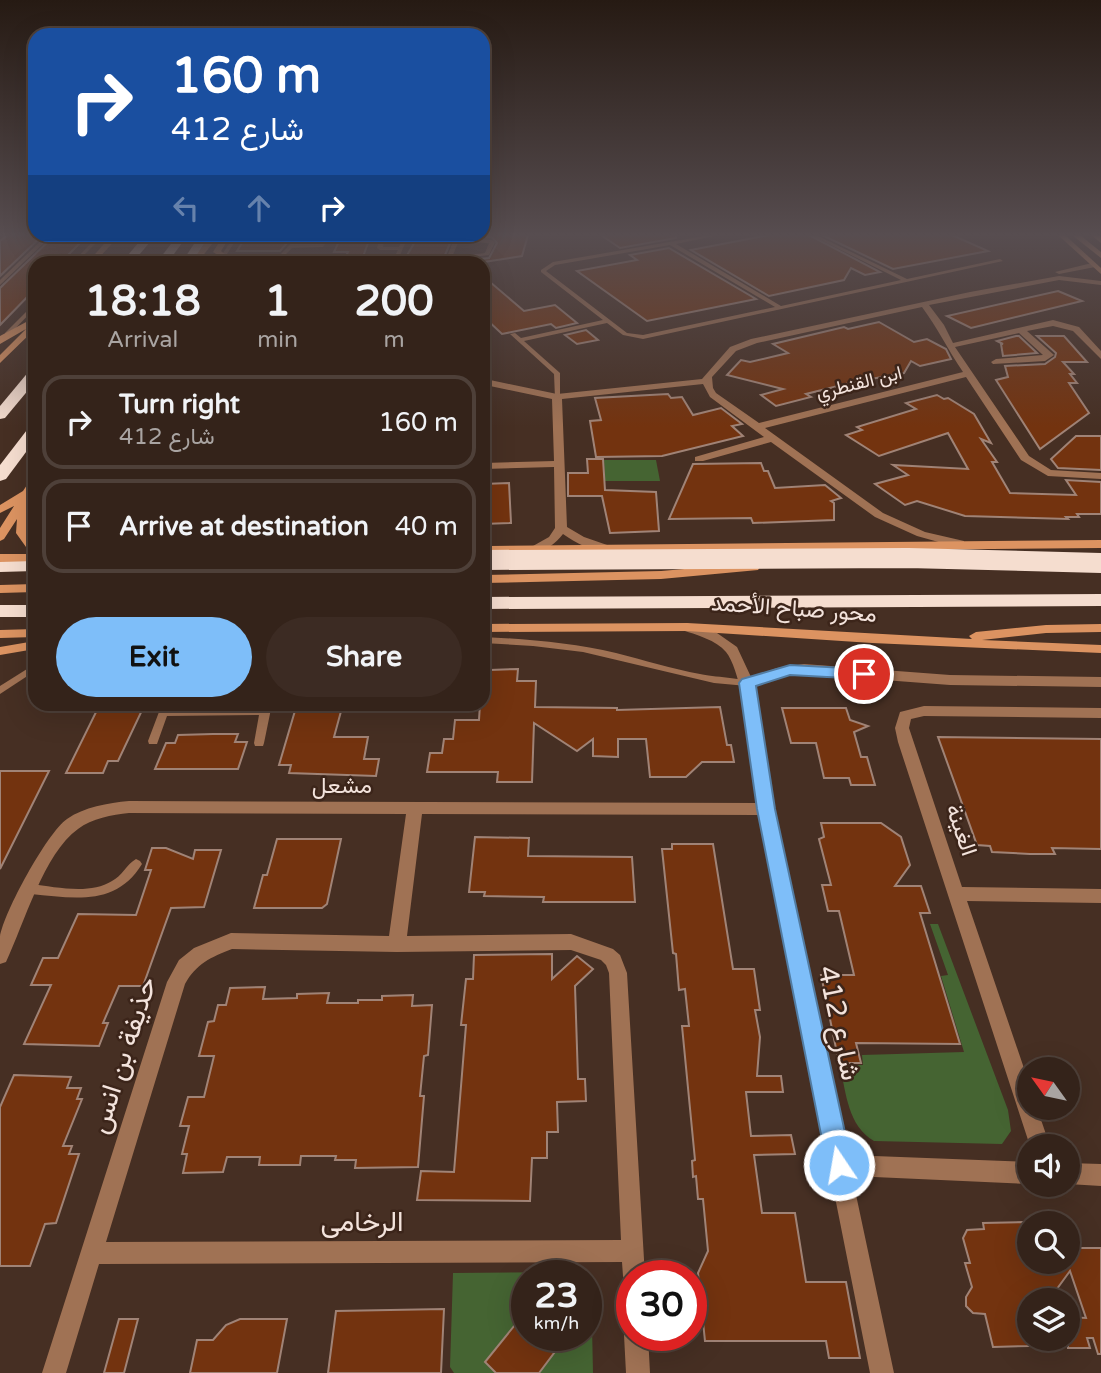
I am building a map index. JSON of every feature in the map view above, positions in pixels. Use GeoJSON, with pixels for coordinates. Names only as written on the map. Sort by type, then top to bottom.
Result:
{"type":"FeatureCollection","features":[{"type":"Feature","properties":{"kind":"highway"},"geometry":{"type":"LineString","coordinates":[[0,415],[28,381]]}},
{"type":"Feature","properties":{"kind":"highway"},"geometry":{"type":"LineString","coordinates":[[0,475],[28,438]]}},
{"type":"Feature","properties":{"kind":"highway","name":"محور صباح الأحمد"},"geometry":{"type":"LineString","coordinates":[[490,561],[908,558],[1101,563]]}},
{"type":"Feature","properties":{"kind":"highway"},"geometry":{"type":"LineString","coordinates":[[0,567],[28,566]]}},
{"type":"Feature","properties":{"kind":"highway","name":"محور صباح الأحمد"},"geometry":{"type":"LineString","coordinates":[[490,603],[1101,600]]}},
{"type":"Feature","properties":{"kind":"highway"},"geometry":{"type":"LineString","coordinates":[[0,611],[28,611]]}},
{"type":"Feature","properties":{"kind":"main road"},"geometry":{"type":"LineString","coordinates":[[3,338],[28,326]]}},
{"type":"Feature","properties":{"kind":"main road"},"geometry":{"type":"LineString","coordinates":[[0,360],[28,330]]}},
{"type":"Feature","properties":{"kind":"main road"},"geometry":{"type":"LineString","coordinates":[[0,510],[28,489]]}},
{"type":"Feature","properties":{"kind":"main road"},"geometry":{"type":"LineString","coordinates":[[0,537],[28,494]]}},
{"type":"Feature","properties":{"kind":"main road"},"geometry":{"type":"LineString","coordinates":[[23,502],[22,533],[28,541]]}},
{"type":"Feature","properties":{"kind":"main road"},"geometry":{"type":"LineString","coordinates":[[490,550],[1101,544]]}},
{"type":"Feature","properties":{"kind":"main road"},"geometry":{"type":"LineString","coordinates":[[490,579],[719,571],[829,556],[879,545]]}},
{"type":"Feature","properties":{"kind":"main road"},"geometry":{"type":"LineString","coordinates":[[0,558],[28,558]]}},
{"type":"Feature","properties":{"kind":"main road"},"geometry":{"type":"LineString","coordinates":[[0,589],[28,588]]}},
{"type":"Feature","properties":{"kind":"main road","name":"محور صباح الأحمد"},"geometry":{"type":"LineString","coordinates":[[490,628],[687,627],[1101,649]]}},
{"type":"Feature","properties":{"kind":"main road"},"geometry":{"type":"LineString","coordinates":[[933,640],[1046,629],[1101,628]]}},
{"type":"Feature","properties":{"kind":"main road"},"geometry":{"type":"LineString","coordinates":[[0,634],[28,633]]}},
{"type":"Feature","properties":{"kind":"main road"},"geometry":{"type":"LineString","coordinates":[[0,652],[28,646]]}},
{"type":"Feature","properties":{"kind":"street"},"geometry":{"type":"LineString","coordinates":[[706,381],[729,353],[746,343],[946,299]]}},
{"type":"Feature","properties":{"kind":"street"},"geometry":{"type":"LineString","coordinates":[[919,305],[942,333],[1025,458],[1038,470],[1048,473],[1101,476]]}},
{"type":"Feature","properties":{"kind":"street"},"geometry":{"type":"LineString","coordinates":[[950,345],[1045,323],[1076,329],[1101,356]]}},
{"type":"Feature","properties":{"kind":"street"},"geometry":{"type":"LineString","coordinates":[[996,362],[1045,358],[1049,355],[1020,329]]}},
{"type":"Feature","properties":{"kind":"street","name":"ابن القنطري"},"geometry":{"type":"LineString","coordinates":[[757,427],[969,373]]}},
{"type":"Feature","properties":{"kind":"street"},"geometry":{"type":"LineString","coordinates":[[490,382],[557,397],[706,381]]}},
{"type":"Feature","properties":{"kind":"street"},"geometry":{"type":"LineString","coordinates":[[706,381],[713,394],[898,525],[960,544]]}},
{"type":"Feature","properties":{"kind":"street"},"geometry":{"type":"LineString","coordinates":[[537,549],[553,539],[561,528],[557,397]]}},
{"type":"Feature","properties":{"kind":"street"},"geometry":{"type":"LineString","coordinates":[[699,459],[772,438]]}},
{"type":"Feature","properties":{"kind":"street"},"geometry":{"type":"LineString","coordinates":[[490,466],[559,464]]}},
{"type":"Feature","properties":{"kind":"street"},"geometry":{"type":"LineString","coordinates":[[561,528],[580,540],[606,549]]}},
{"type":"Feature","properties":{"kind":"street","name":"شارع 412"},"geometry":{"type":"LineString","coordinates":[[687,627],[712,636],[732,650],[747,683],[766,809],[881,1373]]}},
{"type":"Feature","properties":{"kind":"street"},"geometry":{"type":"LineString","coordinates":[[747,683],[777,673],[804,669],[950,680],[1101,682]]}},
{"type":"Feature","properties":{"kind":"street","name":"الغينة"},"geometry":{"type":"LineString","coordinates":[[1036,1134],[902,728],[905,716],[924,711],[1101,713]]}},
{"type":"Feature","properties":{"kind":"street","name":"مشعل"},"geometry":{"type":"LineString","coordinates":[[0,956],[52,845],[71,824],[101,811],[129,807],[766,809]]}},
{"type":"Feature","properties":{"kind":"street"},"geometry":{"type":"LineString","coordinates":[[397,944],[415,809]]}},
{"type":"Feature","properties":{"kind":"street"},"geometry":{"type":"LineString","coordinates":[[956,894],[1101,896]]}},
{"type":"Feature","properties":{"kind":"street","name":"حذيفة بن انس"},"geometry":{"type":"LineString","coordinates":[[54,1373],[176,982],[185,966],[200,953],[231,941],[397,944],[571,942],[589,947],[614,961],[618,973],[633,1260]]}},
{"type":"Feature","properties":{"kind":"street"},"geometry":{"type":"LineString","coordinates":[[839,1165],[1017,1172]]}},
{"type":"Feature","properties":{"kind":"street"},"geometry":{"type":"LineString","coordinates":[[1080,1174],[1101,1175]]}},
{"type":"Feature","properties":{"kind":"street","name":"الرخامى"},"geometry":{"type":"LineString","coordinates":[[90,1253],[633,1251]]}},
{"type":"Feature","properties":{"kind":"street"},"geometry":{"type":"LineString","coordinates":[[637,1351],[638,1373]]}},
{"type":"Feature","properties":{"kind":"lane"},"geometry":{"type":"LineString","coordinates":[[579,299],[625,334],[643,337],[818,299]]}},
{"type":"Feature","properties":{"kind":"lane"},"geometry":{"type":"LineString","coordinates":[[765,299],[779,307]]}},
{"type":"Feature","properties":{"kind":"lane"},"geometry":{"type":"LineString","coordinates":[[3,338],[28,312]]}},
{"type":"Feature","properties":{"kind":"lane"},"geometry":{"type":"LineString","coordinates":[[557,397],[557,373],[516,337],[608,321]]}},
{"type":"Feature","properties":{"kind":"lane"},"geometry":{"type":"LineString","coordinates":[[490,640],[531,642],[580,649],[699,677],[747,683]]}},
{"type":"Feature","properties":{"kind":"lane"},"geometry":{"type":"LineString","coordinates":[[0,691],[28,672]]}},
{"type":"Feature","properties":{"kind":"lane"},"geometry":{"type":"LineString","coordinates":[[153,741],[164,711]]}},
{"type":"Feature","properties":{"kind":"lane"},"geometry":{"type":"LineString","coordinates":[[259,743],[265,711]]}},
{"type":"Feature","properties":{"kind":"lane"},"geometry":{"type":"LineString","coordinates":[[31,890],[87,893],[105,891],[128,879],[136,864]]}},
{"type":"Feature","properties":{"kind":"green space"},"geometry":{"type":"Polygon","coordinates":[[[604,460],[656,460],[660,481],[605,481],[604,460]]]}},
{"type":"Feature","properties":{"kind":"green space"},"geometry":{"type":"Polygon","coordinates":[[[930,924],[938,924],[1008,1110],[1011,1131],[1002,1144],[874,1141],[865,1135],[853,1118],[840,1066],[863,1065],[862,1055],[964,1052],[941,976],[948,975],[930,924]]]}},
{"type":"Feature","properties":{"kind":"green space"},"geometry":{"type":"Polygon","coordinates":[[[453,1273],[511,1273],[511,1351],[593,1351],[593,1373],[454,1373],[450,1367],[453,1273]]]}},
{"type":"Feature","properties":{"kind":"building"},"geometry":{"type":"Polygon","coordinates":[[[0,299],[25,299],[0,325],[0,299]]]}},
{"type":"Feature","properties":{"kind":"building"},"geometry":{"type":"Polygon","coordinates":[[[490,299],[510,299],[524,311],[555,305],[577,323],[556,328],[551,324],[502,334],[490,323],[490,299]]]}},
{"type":"Feature","properties":{"kind":"building"},"geometry":{"type":"Polygon","coordinates":[[[616,299],[756,299],[647,321],[616,299]]]}},
{"type":"Feature","properties":{"kind":"building"},"geometry":{"type":"Polygon","coordinates":[[[1022,299],[1082,301],[971,328],[947,316],[1022,299]]]}},
{"type":"Feature","properties":{"kind":"building"},"geometry":{"type":"Polygon","coordinates":[[[879,322],[914,342],[927,339],[946,349],[951,359],[920,366],[911,361],[904,373],[806,394],[811,397],[776,406],[761,395],[783,389],[727,375],[741,360],[750,362],[788,353],[773,344],[844,327],[848,329],[879,322]]]}},
{"type":"Feature","properties":{"kind":"building"},"geometry":{"type":"Polygon","coordinates":[[[586,330],[598,340],[577,344],[565,335],[586,330]]]}},
{"type":"Feature","properties":{"kind":"building"},"geometry":{"type":"Polygon","coordinates":[[[1016,336],[1037,353],[1003,356],[1003,344],[997,341],[1016,336]]]}},
{"type":"Feature","properties":{"kind":"building"},"geometry":{"type":"Polygon","coordinates":[[[1037,336],[1064,336],[1087,362],[1063,362],[1074,374],[1070,374],[1077,383],[1069,383],[1089,413],[1040,449],[996,380],[1008,377],[1005,366],[1045,364],[1055,357],[1056,353],[1037,336]]]}},
{"type":"Feature","properties":{"kind":"building"},"geometry":{"type":"Polygon","coordinates":[[[668,394],[671,398],[682,397],[693,415],[721,408],[742,424],[732,426],[743,436],[662,456],[596,457],[590,421],[601,420],[595,398],[668,394]]]}},
{"type":"Feature","properties":{"kind":"building"},"geometry":{"type":"Polygon","coordinates":[[[937,395],[948,398],[974,414],[991,443],[981,439],[997,462],[992,462],[1010,493],[1076,495],[1066,480],[1101,482],[1101,514],[1077,514],[1079,517],[1066,517],[1068,519],[965,516],[917,501],[905,505],[875,484],[908,475],[893,465],[968,469],[948,433],[879,456],[846,435],[862,430],[857,427],[916,409],[906,403],[937,395]]]}},
{"type":"Feature","properties":{"kind":"building"},"geometry":{"type":"Polygon","coordinates":[[[1076,436],[1101,436],[1101,470],[1058,468],[1051,459],[1076,436]]]}},
{"type":"Feature","properties":{"kind":"building"},"geometry":{"type":"Polygon","coordinates":[[[587,459],[603,459],[605,490],[656,492],[659,531],[610,533],[602,496],[568,496],[568,473],[588,473],[587,459]]]}},
{"type":"Feature","properties":{"kind":"building"},"geometry":{"type":"Polygon","coordinates":[[[761,463],[764,471],[768,471],[775,488],[825,485],[841,498],[831,501],[834,503],[834,520],[753,523],[751,518],[669,519],[693,464],[761,463]]]}},
{"type":"Feature","properties":{"kind":"building"},"geometry":{"type":"Polygon","coordinates":[[[509,483],[511,523],[490,524],[490,484],[509,483]]]}},
{"type":"Feature","properties":{"kind":"building"},"geometry":{"type":"Polygon","coordinates":[[[518,669],[517,681],[536,681],[535,707],[617,710],[720,707],[727,745],[731,745],[734,762],[702,762],[686,777],[650,777],[646,739],[618,739],[618,757],[593,756],[593,739],[577,751],[534,723],[532,782],[497,782],[498,772],[427,772],[430,753],[442,753],[444,739],[453,739],[455,720],[479,720],[480,711],[490,711],[490,670],[518,669]]]}},
{"type":"Feature","properties":{"kind":"building"},"geometry":{"type":"Polygon","coordinates":[[[782,708],[846,708],[850,720],[868,726],[854,732],[861,757],[867,757],[875,785],[851,785],[849,778],[824,778],[816,743],[791,743],[782,708]]]}},
{"type":"Feature","properties":{"kind":"building"},"geometry":{"type":"Polygon","coordinates":[[[97,711],[142,711],[118,761],[108,761],[103,773],[66,773],[97,711]]]}},
{"type":"Feature","properties":{"kind":"building"},"geometry":{"type":"Polygon","coordinates":[[[295,711],[341,711],[334,737],[368,737],[364,759],[379,759],[376,776],[289,773],[291,765],[279,765],[295,711]]]}},
{"type":"Feature","properties":{"kind":"building"},"geometry":{"type":"Polygon","coordinates":[[[238,734],[235,742],[247,742],[238,769],[155,769],[166,743],[175,743],[178,735],[238,734]]]}},
{"type":"Feature","properties":{"kind":"building"},"geometry":{"type":"Polygon","coordinates":[[[938,737],[1101,739],[1101,849],[1052,848],[1055,854],[1030,854],[992,852],[990,846],[977,845],[938,737]]]}},
{"type":"Feature","properties":{"kind":"building"},"geometry":{"type":"Polygon","coordinates":[[[0,771],[49,771],[0,869],[0,771]]]}},
{"type":"Feature","properties":{"kind":"building"},"geometry":{"type":"Polygon","coordinates":[[[821,823],[881,823],[901,837],[910,865],[895,886],[921,886],[930,913],[920,913],[960,1044],[856,1043],[861,1063],[839,1063],[821,975],[854,975],[839,911],[828,911],[822,885],[831,885],[819,839],[824,837],[821,823]]]}},
{"type":"Feature","properties":{"kind":"building"},"geometry":{"type":"Polygon","coordinates":[[[475,837],[529,838],[528,856],[632,857],[635,902],[543,902],[544,897],[484,896],[485,892],[469,892],[475,837]]]}},
{"type":"Feature","properties":{"kind":"building"},"geometry":{"type":"Polygon","coordinates":[[[277,839],[341,839],[327,904],[322,908],[254,908],[277,839]]]}},
{"type":"Feature","properties":{"kind":"building"},"geometry":{"type":"Polygon","coordinates":[[[672,844],[713,844],[733,969],[754,969],[760,1010],[755,1010],[760,1037],[757,1076],[781,1076],[783,1092],[746,1092],[751,1136],[791,1135],[795,1154],[754,1155],[762,1213],[795,1213],[806,1282],[846,1282],[860,1358],[829,1358],[826,1341],[707,1341],[707,1260],[704,1260],[708,1251],[703,1199],[698,1199],[696,1176],[693,1177],[692,1161],[695,1160],[682,1026],[689,1026],[685,989],[679,990],[676,954],[673,953],[662,849],[672,849],[672,844]]]}},
{"type":"Feature","properties":{"kind":"building"},"geometry":{"type":"Polygon","coordinates":[[[152,848],[166,848],[193,859],[195,850],[221,850],[204,907],[171,908],[143,986],[119,986],[103,1023],[108,1023],[99,1046],[24,1044],[51,985],[31,985],[43,958],[58,958],[78,914],[136,915],[151,870],[145,870],[152,848]]]}},
{"type":"Feature","properties":{"kind":"building"},"geometry":{"type":"Polygon","coordinates":[[[552,954],[552,979],[577,956],[593,969],[575,986],[578,1079],[585,1079],[586,1101],[557,1102],[558,1132],[547,1132],[547,1158],[532,1158],[530,1201],[417,1200],[421,1171],[454,1172],[466,1025],[461,1025],[466,979],[473,979],[474,955],[552,954]]]}},
{"type":"Feature","properties":{"kind":"building"},"geometry":{"type":"Polygon","coordinates":[[[265,987],[263,999],[329,993],[327,1003],[358,1003],[358,1000],[382,1000],[382,996],[413,995],[412,1006],[432,1005],[428,1055],[424,1056],[420,1096],[424,1096],[418,1167],[355,1168],[356,1160],[335,1160],[336,1156],[301,1156],[300,1165],[259,1165],[260,1157],[227,1157],[223,1172],[183,1173],[187,1154],[182,1154],[189,1126],[180,1126],[188,1097],[204,1097],[214,1056],[199,1056],[208,1022],[214,1021],[218,1005],[226,1005],[230,988],[265,987]]]}},
{"type":"Feature","properties":{"kind":"building"},"geometry":{"type":"Polygon","coordinates":[[[14,1075],[71,1077],[67,1088],[81,1088],[77,1099],[82,1099],[63,1146],[72,1146],[69,1154],[79,1154],[56,1223],[45,1224],[30,1266],[0,1266],[0,1107],[14,1075]]]}},
{"type":"Feature","properties":{"kind":"building"},"geometry":{"type":"Polygon","coordinates":[[[1017,1222],[1017,1274],[1068,1274],[1058,1288],[1017,1288],[1017,1346],[993,1347],[985,1314],[973,1313],[966,1306],[966,1297],[972,1287],[965,1263],[970,1263],[963,1238],[967,1230],[984,1229],[983,1223],[1017,1222]]]}},
{"type":"Feature","properties":{"kind":"building"},"geometry":{"type":"Polygon","coordinates":[[[1080,1248],[1101,1248],[1101,1354],[1098,1354],[1093,1338],[1087,1338],[1090,1348],[1080,1348],[1080,1318],[1086,1318],[1080,1300],[1080,1288],[1076,1288],[1071,1274],[1080,1274],[1080,1248]]]}},
{"type":"Feature","properties":{"kind":"building"},"geometry":{"type":"Polygon","coordinates":[[[444,1309],[441,1373],[328,1373],[336,1311],[444,1309]]]}},
{"type":"Feature","properties":{"kind":"building"},"geometry":{"type":"Polygon","coordinates":[[[119,1319],[138,1319],[124,1373],[104,1373],[119,1319]]]}},
{"type":"Feature","properties":{"kind":"building"},"geometry":{"type":"Polygon","coordinates":[[[240,1319],[287,1319],[277,1373],[190,1373],[197,1340],[213,1340],[226,1325],[240,1319]]]}},
{"type":"Feature","properties":{"kind":"building"},"geometry":{"type":"Polygon","coordinates":[[[511,1330],[511,1351],[554,1353],[539,1373],[496,1373],[485,1362],[511,1330]]]}},
{"type":"Feature","properties":{"kind":"route"},"geometry":{"type":"LineString","coordinates":[[839,1165],[766,809],[747,683],[790,670],[864,674]]}}]}
